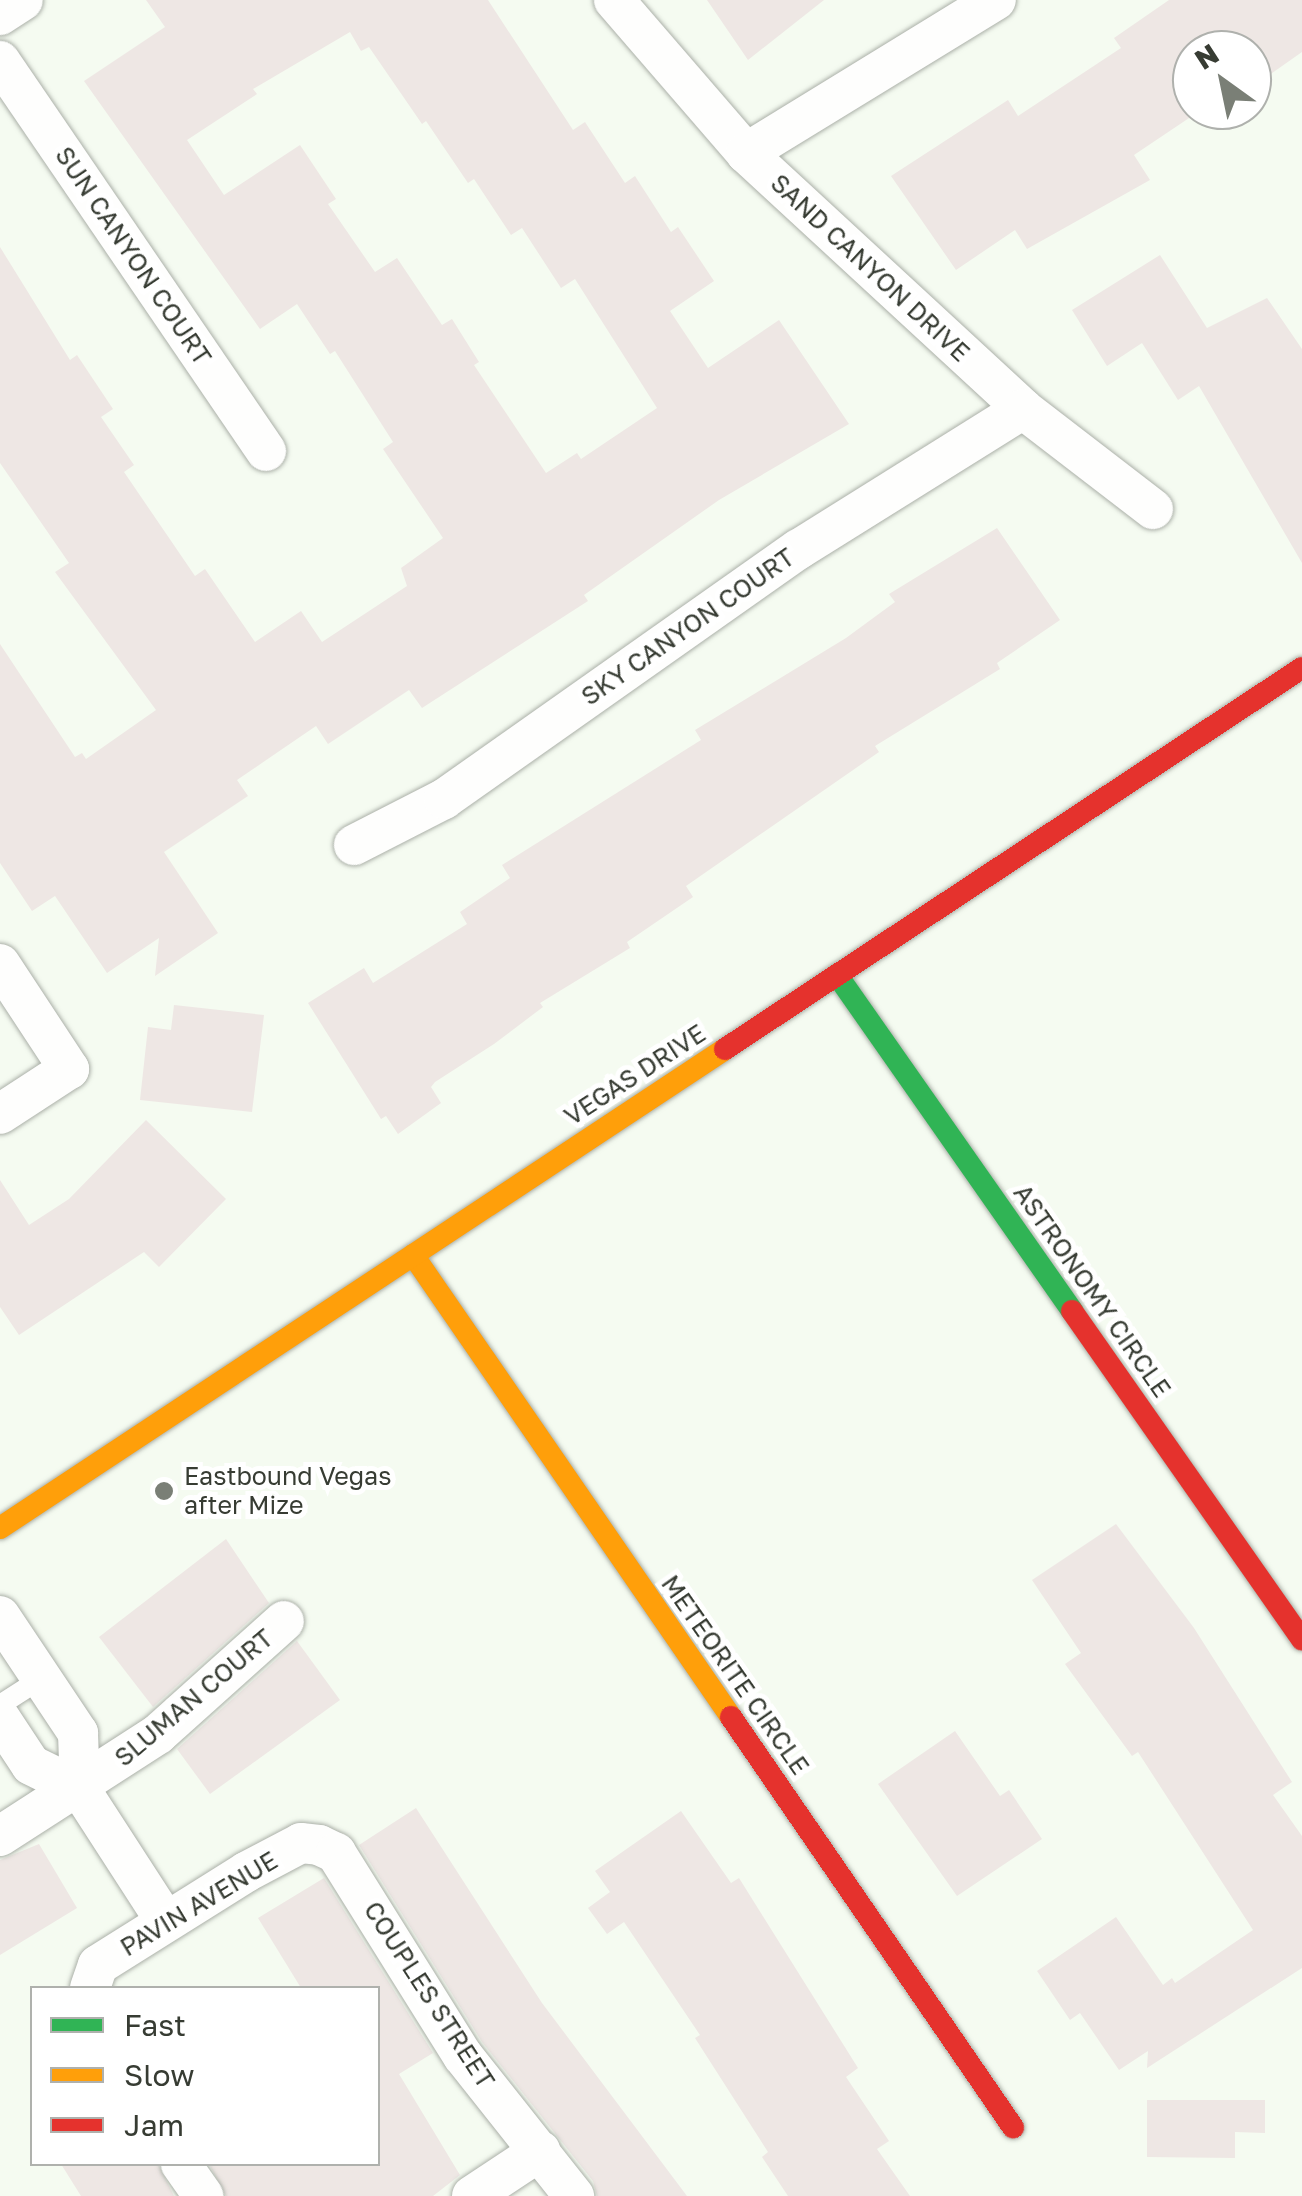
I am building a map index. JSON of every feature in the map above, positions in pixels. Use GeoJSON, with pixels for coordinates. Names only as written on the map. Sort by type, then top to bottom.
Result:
{"type":"FeatureCollection","features":[{"type":"Feature","properties":{"kind":"street"},"geometry":{"type":"LineString","coordinates":[[0,15],[23,0]]}},
{"type":"Feature","properties":{"kind":"street","name":"SAND CANYON DRIVE"},"geometry":{"type":"LineString","coordinates":[[614,0],[746,153],[1022,409],[1153,508]]}},
{"type":"Feature","properties":{"kind":"street"},"geometry":{"type":"LineString","coordinates":[[746,153],[996,0]]}},
{"type":"Feature","properties":{"kind":"street","name":"SUN CANYON COURT"},"geometry":{"type":"LineString","coordinates":[[0,62],[266,451]]}},
{"type":"Feature","properties":{"kind":"street","name":"SKY CANYON COURT"},"geometry":{"type":"LineString","coordinates":[[354,845],[444,799],[799,548],[1022,409]]}},
{"type":"Feature","properties":{"kind":"street","name":"VEGAS DRIVE"},"geometry":{"type":"LineString","coordinates":[[0,1528],[1302,668]]}},
{"type":"Feature","properties":{"kind":"street"},"geometry":{"type":"LineString","coordinates":[[0,964],[69,1069],[0,1114]]}},
{"type":"Feature","properties":{"kind":"street","name":"ASTRONOMY CIRCLE"},"geometry":{"type":"LineString","coordinates":[[837,975],[1302,1640]]}},
{"type":"Feature","properties":{"kind":"street","name":"METEORITE CIRCLE"},"geometry":{"type":"LineString","coordinates":[[412,1255],[1013,2127]]}},
{"type":"Feature","properties":{"kind":"street"},"geometry":{"type":"LineString","coordinates":[[0,1616],[78,1733],[80,1789]]}},
{"type":"Feature","properties":{"kind":"street","name":"SLUMAN COURT"},"geometry":{"type":"LineString","coordinates":[[0,1836],[80,1789],[158,1734],[284,1621]]}},
{"type":"Feature","properties":{"kind":"street"},"geometry":{"type":"LineString","coordinates":[[0,1718],[32,1765],[80,1789],[166,1922]]}},
{"type":"Feature","properties":{"kind":"street","name":"PAVIN AVENUE"},"geometry":{"type":"LineString","coordinates":[[90,1985],[98,1965],[166,1922],[301,1843],[319,1845]]}},
{"type":"Feature","properties":{"kind":"street","name":"COUPLES STREET"},"geometry":{"type":"LineString","coordinates":[[319,1845],[336,1853],[463,2056],[574,2196]]}},
{"type":"Feature","properties":{"kind":"street"},"geometry":{"type":"LineString","coordinates":[[472,2196],[540,2151]]}},
{"type":"Feature","properties":{"kind":"street"},"geometry":{"type":"LineString","coordinates":[[182,2166],[203,2196]]}},
{"type":"Feature","properties":{"kind":"lane"},"geometry":{"type":"LineString","coordinates":[[0,1705],[42,1678]]}},
{"type":"Feature","properties":{"kind":"building"},"geometry":{"type":"Polygon","coordinates":[[[146,0],[488,0],[573,130],[585,122],[625,183],[635,176],[671,232],[678,227],[714,281],[670,311],[708,368],[779,320],[849,424],[719,500],[584,595],[588,601],[422,708],[409,690],[328,744],[316,726],[237,780],[248,796],[164,852],[218,933],[155,976],[159,938],[107,973],[55,896],[32,911],[0,863],[0,644],[75,757],[82,753],[86,759],[156,710],[55,572],[69,563],[0,463],[0,247],[70,360],[77,355],[113,409],[101,417],[134,465],[124,472],[195,576],[205,569],[255,642],[301,611],[322,642],[407,586],[401,568],[443,538],[383,449],[393,442],[335,351],[330,354],[297,304],[260,329],[84,81],[165,27],[146,0]],[[350,32],[253,89],[257,94],[187,140],[224,195],[300,145],[336,199],[328,204],[375,272],[397,258],[442,325],[452,319],[479,362],[474,365],[546,473],[577,453],[581,459],[657,408],[575,279],[561,288],[522,228],[511,235],[474,179],[468,183],[369,47],[361,51],[350,32]]]}},
{"type":"Feature","properties":{"kind":"building"},"geometry":{"type":"Polygon","coordinates":[[[707,0],[824,0],[748,60],[707,0]]]}},
{"type":"Feature","properties":{"kind":"building"},"geometry":{"type":"Polygon","coordinates":[[[1169,0],[1302,0],[1302,52],[1272,73],[1272,30],[1172,30],[1172,129],[1134,155],[1150,180],[1027,249],[1015,230],[956,270],[891,176],[1008,100],[1018,116],[1121,48],[1114,38],[1169,0]]]}},
{"type":"Feature","properties":{"kind":"building"},"geometry":{"type":"Polygon","coordinates":[[[1160,255],[1207,328],[1267,298],[1302,349],[1302,563],[1199,386],[1178,400],[1142,343],[1107,366],[1072,310],[1160,255]]]}},
{"type":"Feature","properties":{"kind":"building"},"geometry":{"type":"Polygon","coordinates":[[[997,528],[1060,620],[997,663],[1000,669],[875,746],[879,752],[686,886],[693,897],[627,942],[630,948],[540,1003],[543,1007],[494,1044],[435,1082],[431,1087],[441,1103],[398,1134],[386,1116],[381,1119],[308,1003],[364,968],[373,983],[467,924],[460,912],[510,878],[502,865],[701,740],[695,730],[846,638],[895,602],[889,594],[997,528]]]}},
{"type":"Feature","properties":{"kind":"building"},"geometry":{"type":"Polygon","coordinates":[[[174,1005],[264,1015],[252,1112],[140,1100],[148,1027],[171,1030],[174,1005]]]}},
{"type":"Feature","properties":{"kind":"building"},"geometry":{"type":"Polygon","coordinates":[[[146,1120],[226,1199],[159,1267],[144,1252],[19,1335],[0,1307],[0,1180],[29,1225],[69,1199],[146,1120]]]}},
{"type":"Feature","properties":{"kind":"building"},"geometry":{"type":"Polygon","coordinates":[[[1116,1524],[1194,1628],[1292,1782],[1273,1795],[1302,1836],[1302,1968],[1147,2068],[1148,2051],[1119,2070],[1080,2013],[1070,2020],[1037,1971],[1116,1917],[1163,1985],[1172,1978],[1175,1983],[1253,1930],[1138,1752],[1132,1756],[1065,1664],[1081,1653],[1032,1580],[1116,1524]]]}},
{"type":"Feature","properties":{"kind":"building"},"geometry":{"type":"Polygon","coordinates":[[[226,1539],[269,1603],[153,1707],[99,1637],[226,1539]]]}},
{"type":"Feature","properties":{"kind":"building"},"geometry":{"type":"Polygon","coordinates":[[[297,1641],[340,1700],[210,1794],[177,1749],[297,1641]]]}},
{"type":"Feature","properties":{"kind":"building"},"geometry":{"type":"Polygon","coordinates":[[[955,1731],[1000,1796],[1009,1790],[1042,1839],[957,1896],[878,1784],[955,1731]]]}},
{"type":"Feature","properties":{"kind":"building"},"geometry":{"type":"Polygon","coordinates":[[[416,1808],[542,2003],[687,2196],[597,2196],[593,2181],[482,2042],[359,1845],[416,1808]]]}},
{"type":"Feature","properties":{"kind":"building"},"geometry":{"type":"Polygon","coordinates":[[[681,1811],[731,1883],[739,1878],[858,2068],[846,2077],[889,2141],[877,2149],[910,2196],[788,2196],[762,2157],[768,2152],[695,2038],[700,2035],[624,1922],[607,1934],[588,1908],[610,1892],[595,1871],[681,1811]]]}},
{"type":"Feature","properties":{"kind":"building"},"geometry":{"type":"Polygon","coordinates":[[[39,1844],[77,1908],[0,1955],[0,1860],[39,1844]]]}},
{"type":"Feature","properties":{"kind":"building"},"geometry":{"type":"Polygon","coordinates":[[[324,1878],[433,2053],[399,2074],[460,2175],[433,2196],[226,2196],[210,2166],[380,2166],[380,1986],[300,1986],[258,1918],[324,1878]]]}},
{"type":"Feature","properties":{"kind":"building"},"geometry":{"type":"Polygon","coordinates":[[[1147,2100],[1265,2100],[1265,2133],[1235,2132],[1235,2158],[1147,2157],[1147,2100]]]}},
{"type":"Feature","properties":{"kind":"building"},"geometry":{"type":"Polygon","coordinates":[[[62,2166],[159,2166],[174,2196],[81,2196],[62,2166]]]}},
{"type":"Feature","properties":{"kind":"traffic: fast"},"geometry":{"type":"LineString","coordinates":[[837,975],[1072,1311]]}},
{"type":"Feature","properties":{"kind":"traffic: slow"},"geometry":{"type":"LineString","coordinates":[[0,1528],[725,1049]]}},
{"type":"Feature","properties":{"kind":"traffic: slow"},"geometry":{"type":"LineString","coordinates":[[413,1255],[731,1717]]}},
{"type":"Feature","properties":{"kind":"traffic: jam"},"geometry":{"type":"LineString","coordinates":[[725,1049],[1302,668]]}},
{"type":"Feature","properties":{"kind":"traffic: jam"},"geometry":{"type":"LineString","coordinates":[[1072,1311],[1302,1639]]}},
{"type":"Feature","properties":{"kind":"traffic: jam"},"geometry":{"type":"LineString","coordinates":[[731,1717],[1013,2127]]}},
{"type":"Feature","properties":{"kind":"place","name":"Eastbound Vegas after Mize"},"geometry":{"type":"Point","coordinates":[164,1491]}}]}
